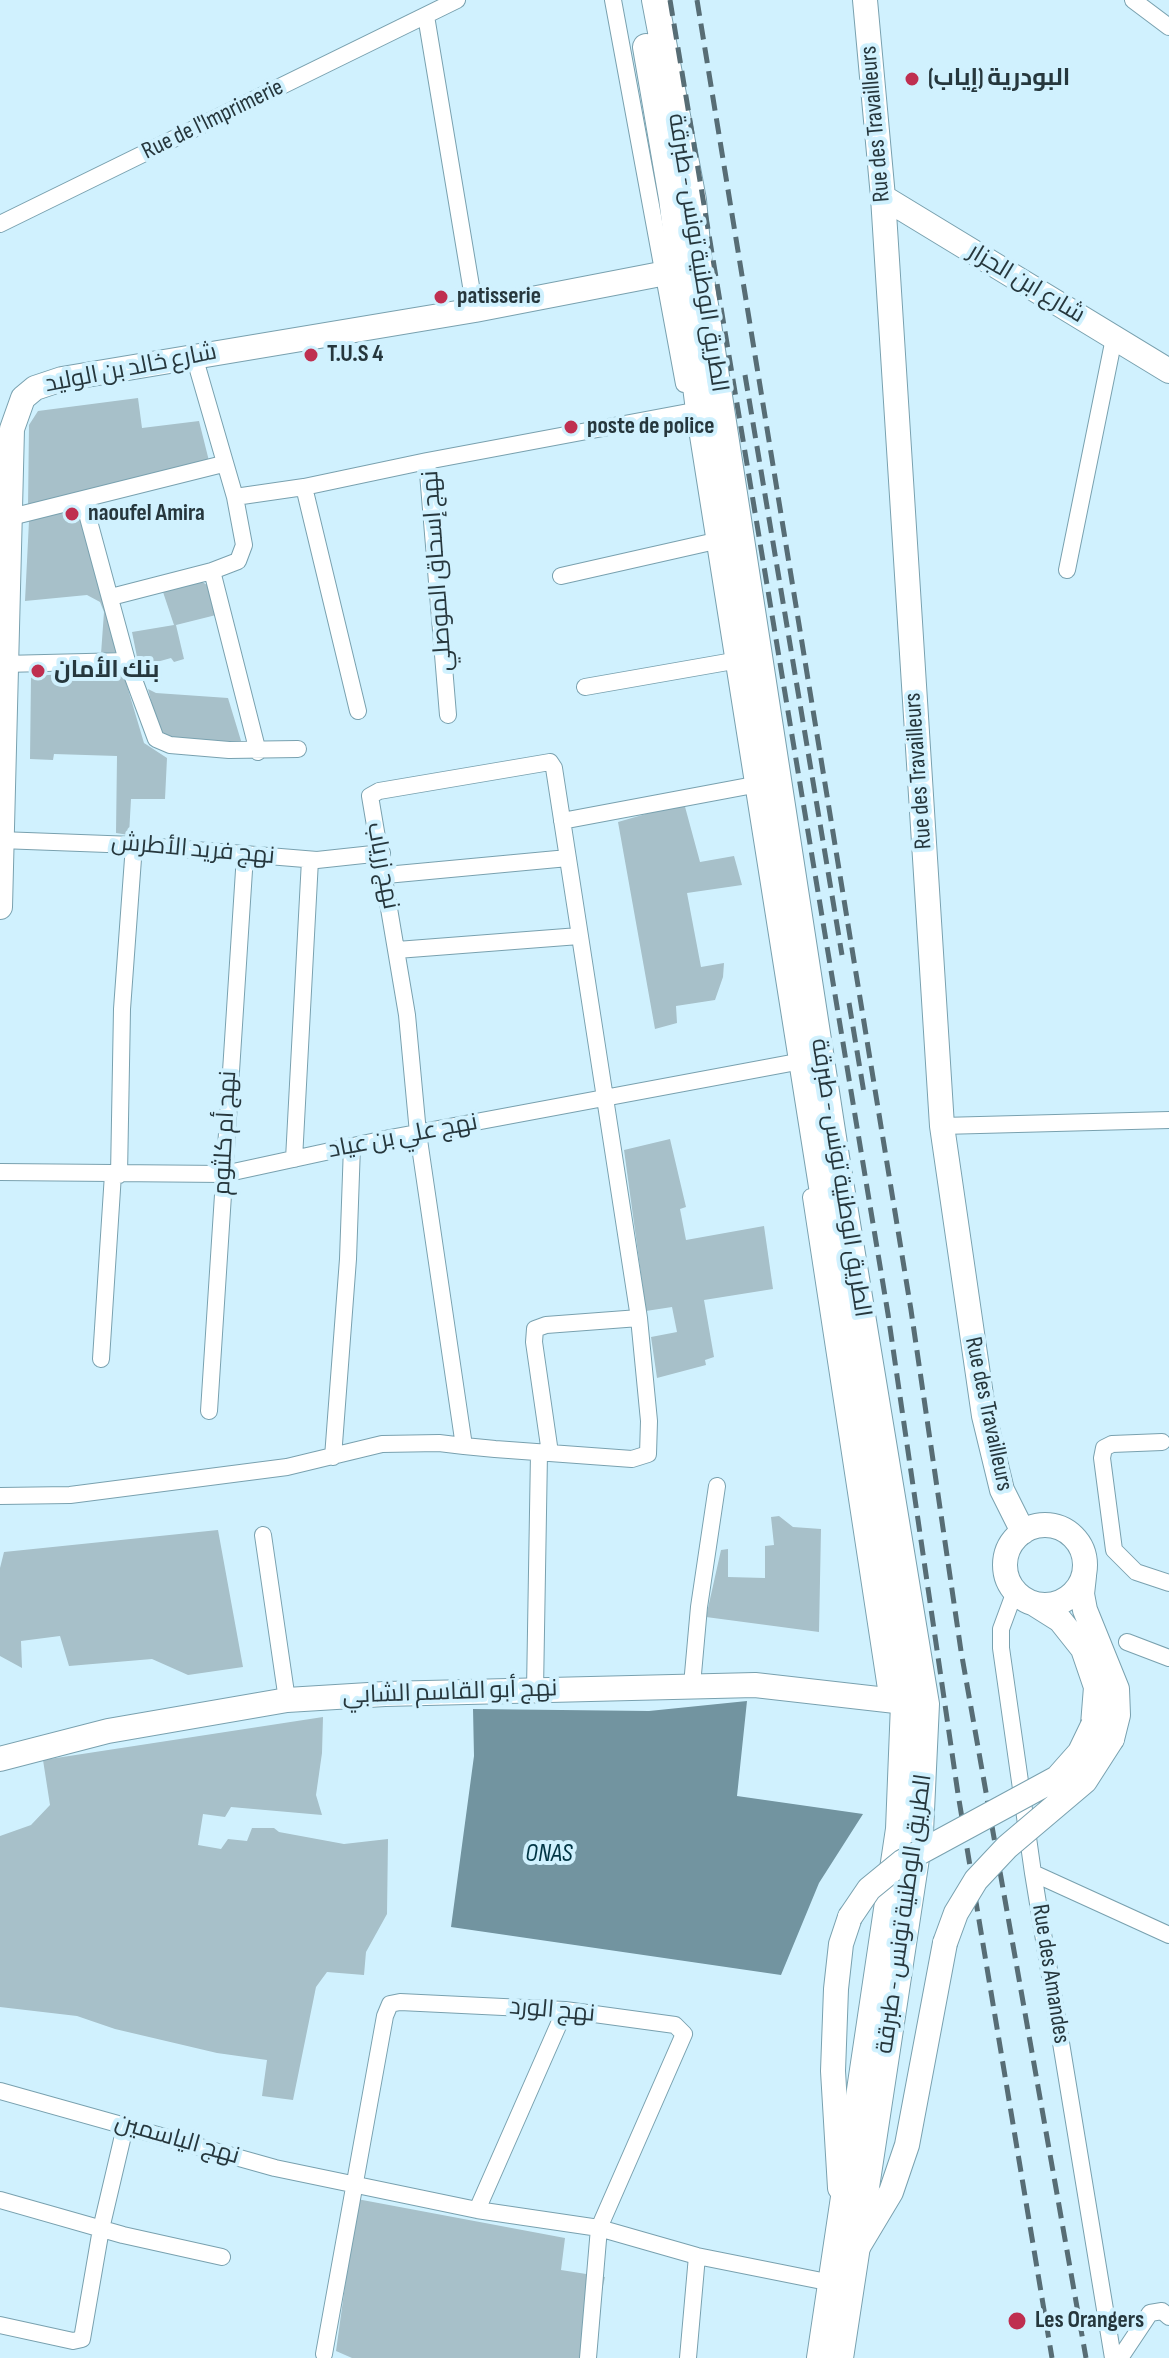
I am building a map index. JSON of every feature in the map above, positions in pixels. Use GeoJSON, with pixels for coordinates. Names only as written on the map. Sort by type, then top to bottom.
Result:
{"type":"FeatureCollection","features":[{"type":"Feature","properties":{"kind":"main road","name":"الطريق الوطنية تونس - طبرقة"},"geometry":{"type":"LineString","coordinates":[[638,0],[672,198],[694,410],[756,785],[796,1062],[906,1703],[899,1829],[820,2358]]}},
{"type":"Feature","properties":{"kind":"main road","name":"الطريق الوطنية تونس - طبرقة"},"geometry":{"type":"LineString","coordinates":[[655,0],[693,200],[680,271],[836,1157],[920,1832],[840,2358]]}},
{"type":"Feature","properties":{"kind":"street","name":"Rue de l'Imprimerie"},"geometry":{"type":"LineString","coordinates":[[0,224],[457,0]]}},
{"type":"Feature","properties":{"kind":"street"},"geometry":{"type":"LineString","coordinates":[[613,0],[680,271]]}},
{"type":"Feature","properties":{"kind":"street","name":"Rue des Travailleurs"},"geometry":{"type":"LineString","coordinates":[[865,0],[883,197],[942,1126],[987,1431],[1002,1490],[1023,1532]]}},
{"type":"Feature","properties":{"kind":"street"},"geometry":{"type":"LineString","coordinates":[[1133,0],[1169,27]]}},
{"type":"Feature","properties":{"kind":"street"},"geometry":{"type":"LineString","coordinates":[[426,16],[475,310]]}},
{"type":"Feature","properties":{"kind":"street","name":"شارع ابن الجزار"},"geometry":{"type":"LineString","coordinates":[[883,197],[1169,371]]}},
{"type":"Feature","properties":{"kind":"street","name":"شارع خالد بن الوليد"},"geometry":{"type":"LineString","coordinates":[[0,907],[2,664],[13,420],[18,404],[31,390],[62,379],[475,310],[680,271]]}},
{"type":"Feature","properties":{"kind":"street"},"geometry":{"type":"LineString","coordinates":[[1067,570],[1114,338]]}},
{"type":"Feature","properties":{"kind":"street"},"geometry":{"type":"LineString","coordinates":[[111,597],[212,571],[233,564],[243,554],[235,497],[194,356]]}},
{"type":"Feature","properties":{"kind":"street","name":"نهج إسحاق الموصلي"},"geometry":{"type":"LineString","coordinates":[[448,715],[427,461],[694,410]]}},
{"type":"Feature","properties":{"kind":"street"},"geometry":{"type":"LineString","coordinates":[[235,497],[304,487],[427,461]]}},
{"type":"Feature","properties":{"kind":"street"},"geometry":{"type":"LineString","coordinates":[[11,517],[223,464]]}},
{"type":"Feature","properties":{"kind":"street"},"geometry":{"type":"LineString","coordinates":[[304,487],[358,711]]}},
{"type":"Feature","properties":{"kind":"street"},"geometry":{"type":"LineString","coordinates":[[83,499],[127,661],[159,742],[258,752],[298,749]]}},
{"type":"Feature","properties":{"kind":"street"},"geometry":{"type":"LineString","coordinates":[[561,576],[715,541]]}},
{"type":"Feature","properties":{"kind":"street"},"geometry":{"type":"LineString","coordinates":[[212,571],[258,752]]}},
{"type":"Feature","properties":{"kind":"street"},"geometry":{"type":"LineString","coordinates":[[585,687],[736,660]]}},
{"type":"Feature","properties":{"kind":"street"},"geometry":{"type":"LineString","coordinates":[[2,664],[127,661]]}},
{"type":"Feature","properties":{"kind":"street","name":"نهج زرياب"},"geometry":{"type":"LineString","coordinates":[[464,1446],[418,1133],[397,950],[386,875],[370,801],[373,793],[379,791],[550,762],[554,768],[562,821]]}},
{"type":"Feature","properties":{"kind":"street"},"geometry":{"type":"LineString","coordinates":[[0,1496],[99,1491],[287,1467],[382,1444],[464,1446],[632,1459],[649,1453],[639,1318],[562,821],[756,785]]}},
{"type":"Feature","properties":{"kind":"street","name":"نهج فريد الأطرش"},"geometry":{"type":"LineString","coordinates":[[2,840],[134,845],[310,860],[382,853]]}},
{"type":"Feature","properties":{"kind":"street"},"geometry":{"type":"LineString","coordinates":[[101,1359],[116,1175],[122,1009],[134,845]]}},
{"type":"Feature","properties":{"kind":"street","name":"نهج أم كلثوم"},"geometry":{"type":"LineString","coordinates":[[209,1411],[245,855]]}},
{"type":"Feature","properties":{"kind":"street"},"geometry":{"type":"LineString","coordinates":[[386,875],[568,858]]}},
{"type":"Feature","properties":{"kind":"street"},"geometry":{"type":"LineString","coordinates":[[294,1159],[310,860]]}},
{"type":"Feature","properties":{"kind":"street"},"geometry":{"type":"LineString","coordinates":[[397,950],[579,936]]}},
{"type":"Feature","properties":{"kind":"street","name":"نهج علي بن عياد"},"geometry":{"type":"LineString","coordinates":[[0,1172],[224,1174],[418,1133],[796,1062]]}},
{"type":"Feature","properties":{"kind":"street"},"geometry":{"type":"LineString","coordinates":[[942,1126],[1169,1120]]}},
{"type":"Feature","properties":{"kind":"street"},"geometry":{"type":"LineString","coordinates":[[333,1457],[348,1259],[352,1146]]}},
{"type":"Feature","properties":{"kind":"street"},"geometry":{"type":"LineString","coordinates":[[535,1690],[544,1453],[535,1329],[546,1325],[639,1318]]}},
{"type":"Feature","properties":{"kind":"street"},"geometry":{"type":"LineString","coordinates":[[1162,1442],[1112,1444],[1104,1448],[1102,1458],[1114,1550],[1136,1572],[1169,1583]]}},
{"type":"Feature","properties":{"kind":"street"},"geometry":{"type":"LineString","coordinates":[[692,1685],[699,1607],[717,1486]]}},
{"type":"Feature","properties":{"kind":"street"},"geometry":{"type":"LineString","coordinates":[[840,2225],[833,2057],[838,1960],[850,1917],[869,1889],[902,1862],[1057,1778],[1080,1752],[1103,1732],[1118,1715],[1117,1689],[1085,1610],[1081,1548],[1068,1533],[1051,1526],[1023,1532],[1007,1555],[1007,1574],[1023,1597],[1060,1620],[1083,1649],[1096,1687],[1103,1732],[1098,1766],[1085,1781],[1007,1847],[976,1880],[956,1913],[945,1943],[907,2145],[891,2192],[857,2249]]}},
{"type":"Feature","properties":{"kind":"street"},"geometry":{"type":"LineString","coordinates":[[263,1535],[287,1700]]}},
{"type":"Feature","properties":{"kind":"street"},"geometry":{"type":"LineString","coordinates":[[1023,1597],[1049,1605],[1067,1599],[1084,1576]]}},
{"type":"Feature","properties":{"kind":"street","name":"Rue des Amandes"},"geometry":{"type":"LineString","coordinates":[[1023,1597],[1001,1629],[1001,1648],[1033,1873],[1113,2358]]}},
{"type":"Feature","properties":{"kind":"street"},"geometry":{"type":"LineString","coordinates":[[1127,1642],[1169,1658]]}},
{"type":"Feature","properties":{"kind":"street","name":"نهج أبو القاسم الشابي"},"geometry":{"type":"LineString","coordinates":[[0,1759],[108,1731],[287,1700],[755,1685],[906,1703]]}},
{"type":"Feature","properties":{"kind":"street"},"geometry":{"type":"LineString","coordinates":[[1033,1873],[1169,1935]]}},
{"type":"Feature","properties":{"kind":"street","name":"نهج الورد"},"geometry":{"type":"LineString","coordinates":[[354,2186],[385,2016],[390,2004],[565,2010],[675,2025],[684,2034],[599,2228]]}},
{"type":"Feature","properties":{"kind":"street"},"geometry":{"type":"LineString","coordinates":[[477,2210],[565,2010]]}},
{"type":"Feature","properties":{"kind":"street","name":"نهج الياسمين"},"geometry":{"type":"LineString","coordinates":[[0,2091],[354,2186],[477,2210],[599,2228],[697,2256],[832,2283]]}},
{"type":"Feature","properties":{"kind":"street"},"geometry":{"type":"LineString","coordinates":[[0,2325],[73,2341],[82,2339],[101,2229],[125,2127]]}},
{"type":"Feature","properties":{"kind":"street"},"geometry":{"type":"LineString","coordinates":[[324,2354],[354,2186]]}},
{"type":"Feature","properties":{"kind":"street"},"geometry":{"type":"LineString","coordinates":[[0,2200],[101,2229],[222,2257]]}},
{"type":"Feature","properties":{"kind":"street"},"geometry":{"type":"LineString","coordinates":[[588,2358],[599,2228]]}},
{"type":"Feature","properties":{"kind":"street"},"geometry":{"type":"LineString","coordinates":[[688,2358],[697,2256]]}},
{"type":"Feature","properties":{"kind":"street"},"geometry":{"type":"LineString","coordinates":[[1120,2358],[1150,2313],[1162,2311],[1169,2317]]}},
{"type":"Feature","properties":{"kind":"shaded area"},"geometry":{"type":"Polygon","coordinates":[[[138,398],[142,428],[199,421],[210,465],[28,507],[29,425],[38,411],[138,398]]]}},
{"type":"Feature","properties":{"kind":"shaded area"},"geometry":{"type":"Polygon","coordinates":[[[80,508],[117,652],[110,655],[101,654],[104,612],[100,602],[87,595],[25,601],[29,521],[80,508]]]}},
{"type":"Feature","properties":{"kind":"shaded area"},"geometry":{"type":"Polygon","coordinates":[[[201,581],[210,587],[216,615],[176,625],[184,659],[174,662],[171,658],[139,667],[132,632],[174,625],[162,589],[201,581]]]}},
{"type":"Feature","properties":{"kind":"shaded area"},"geometry":{"type":"Polygon","coordinates":[[[116,671],[125,679],[144,743],[167,758],[165,799],[131,799],[129,835],[116,833],[117,756],[54,754],[53,760],[30,759],[31,676],[116,671]]]}},
{"type":"Feature","properties":{"kind":"shaded area"},"geometry":{"type":"Polygon","coordinates":[[[148,689],[156,693],[228,698],[242,744],[194,745],[160,735],[148,689]]]}},
{"type":"Feature","properties":{"kind":"shaded area"},"geometry":{"type":"Polygon","coordinates":[[[684,803],[700,862],[734,856],[742,885],[687,893],[701,967],[724,963],[723,977],[715,1000],[676,1006],[677,1023],[655,1029],[618,822],[684,803]]]}},
{"type":"Feature","properties":{"kind":"shaded area"},"geometry":{"type":"Polygon","coordinates":[[[670,1139],[686,1207],[680,1209],[686,1240],[764,1226],[773,1289],[704,1300],[714,1357],[705,1360],[706,1365],[657,1378],[651,1337],[677,1332],[672,1307],[646,1311],[624,1150],[670,1139]]]}},
{"type":"Feature","properties":{"kind":"shaded area"},"geometry":{"type":"Polygon","coordinates":[[[779,1516],[793,1527],[821,1529],[819,1632],[706,1617],[721,1550],[728,1549],[728,1577],[765,1578],[765,1546],[774,1545],[771,1517],[779,1516]]]}},
{"type":"Feature","properties":{"kind":"shaded area"},"geometry":{"type":"Polygon","coordinates":[[[218,1530],[243,1667],[188,1675],[152,1659],[69,1666],[60,1636],[21,1641],[22,1668],[0,1656],[0,1568],[4,1552],[218,1530]]]}},
{"type":"Feature","properties":{"kind":"shaded area"},"geometry":{"type":"Polygon","coordinates":[[[323,1717],[316,1795],[322,1815],[231,1807],[225,1817],[203,1814],[198,1845],[221,1849],[228,1839],[247,1841],[252,1828],[274,1828],[279,1832],[344,1844],[388,1839],[387,1914],[366,1952],[364,1975],[327,1972],[316,1987],[293,2100],[262,2096],[267,2060],[217,2053],[115,2029],[77,2016],[0,2007],[0,1836],[31,1825],[50,1805],[43,1760],[323,1717]]]}},
{"type":"Feature","properties":{"kind":"shaded area"},"geometry":{"type":"Polygon","coordinates":[[[357,2199],[565,2238],[561,2270],[605,2277],[587,2358],[352,2358],[336,2351],[357,2199]]]}},
{"type":"Feature","properties":{"kind":"water","name":"ONAS"},"geometry":{"type":"Polygon","coordinates":[[[747,1701],[737,1796],[863,1814],[819,1883],[781,1975],[451,1927],[474,1756],[473,1709],[649,1711],[747,1701]]]}},
{"type":"Feature","properties":{"kind":"railway"},"geometry":{"type":"LineString","coordinates":[[670,0],[888,1314],[958,1794],[1052,2358]]}},
{"type":"Feature","properties":{"kind":"railway"},"geometry":{"type":"LineString","coordinates":[[697,0],[911,1310],[961,1651],[1086,2358]]}},
{"type":"Feature","properties":{"kind":"railway"},"geometry":{"type":"LineString","coordinates":[[745,375],[842,955]]}},
{"type":"Feature","properties":{"kind":"railway"},"geometry":{"type":"LineString","coordinates":[[849,1003],[864,1093]]}},
{"type":"Feature","properties":{"kind":"place","name":"البودرية (إياب)"},"geometry":{"type":"Point","coordinates":[912,79]}},
{"type":"Feature","properties":{"kind":"place","name":"patisserie"},"geometry":{"type":"Point","coordinates":[441,297]}},
{"type":"Feature","properties":{"kind":"place","name":"T.U.S 4"},"geometry":{"type":"Point","coordinates":[311,355]}},
{"type":"Feature","properties":{"kind":"place","name":"poste de police"},"geometry":{"type":"Point","coordinates":[571,427]}},
{"type":"Feature","properties":{"kind":"place","name":"naoufel Amira"},"geometry":{"type":"Point","coordinates":[72,514]}},
{"type":"Feature","properties":{"kind":"place","name":"بنك الأمان"},"geometry":{"type":"Point","coordinates":[38,671]}},
{"type":"Feature","properties":{"kind":"place","name":"Les Orangers"},"geometry":{"type":"Point","coordinates":[1017,2321]}}]}
